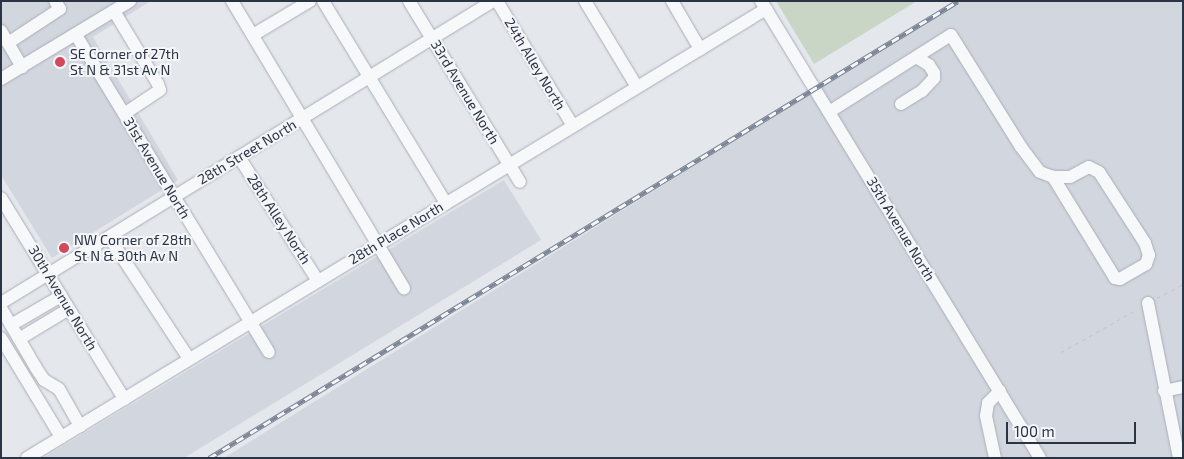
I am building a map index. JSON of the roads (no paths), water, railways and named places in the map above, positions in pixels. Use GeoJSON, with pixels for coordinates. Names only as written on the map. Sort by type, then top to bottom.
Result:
{"type":"FeatureCollection","features":[{"type":"Feature","properties":{"kind":"street"},"geometry":{"type":"LineString","coordinates":[[1,79],[130,1]]}},
{"type":"Feature","properties":{"kind":"street"},"geometry":{"type":"LineString","coordinates":[[232,1],[380,244],[404,288]]}},
{"type":"Feature","properties":{"kind":"street"},"geometry":{"type":"LineString","coordinates":[[253,35],[310,1]]}},
{"type":"Feature","properties":{"kind":"street"},"geometry":{"type":"LineString","coordinates":[[323,1],[446,203]]}},
{"type":"Feature","properties":{"kind":"street","name":"33rd Avenue North"},"geometry":{"type":"LineString","coordinates":[[409,1],[520,182]]}},
{"type":"Feature","properties":{"kind":"street","name":"28th Street North"},"geometry":{"type":"LineString","coordinates":[[1,303],[495,1]]}},
{"type":"Feature","properties":{"kind":"street","name":"24th Alley North"},"geometry":{"type":"LineString","coordinates":[[495,1],[573,126]]}},
{"type":"Feature","properties":{"kind":"street"},"geometry":{"type":"LineString","coordinates":[[585,1],[637,87]]}},
{"type":"Feature","properties":{"kind":"street"},"geometry":{"type":"LineString","coordinates":[[672,1],[700,49]]}},
{"type":"Feature","properties":{"kind":"street"},"geometry":{"type":"LineString","coordinates":[[8,43],[58,5]]}},
{"type":"Feature","properties":{"kind":"street","name":"28th Place North"},"geometry":{"type":"LineString","coordinates":[[27,458],[700,49],[764,5]]}},
{"type":"Feature","properties":{"kind":"street","name":"35th Avenue North"},"geometry":{"type":"LineString","coordinates":[[764,5],[1040,458]]}},
{"type":"Feature","properties":{"kind":"street"},"geometry":{"type":"LineString","coordinates":[[114,11],[160,90],[124,114]]}},
{"type":"Feature","properties":{"kind":"street"},"geometry":{"type":"LineString","coordinates":[[1,31],[22,67]]}},
{"type":"Feature","properties":{"kind":"street","name":"31st Avenue North"},"geometry":{"type":"LineString","coordinates":[[76,35],[269,352]]}},
{"type":"Feature","properties":{"kind":"street"},"geometry":{"type":"LineString","coordinates":[[829,112],[951,36],[1021,147],[1040,172],[1053,177],[1070,177],[1090,167],[1099,172],[1145,244],[1149,255],[1146,264],[1120,278],[1115,278],[1053,177]]}},
{"type":"Feature","properties":{"kind":"street"},"geometry":{"type":"LineString","coordinates":[[901,104],[922,91],[934,78],[934,73],[929,65],[916,57]]}},
{"type":"Feature","properties":{"kind":"street","name":"28th Alley North"},"geometry":{"type":"LineString","coordinates":[[239,157],[318,281]]}},
{"type":"Feature","properties":{"kind":"street","name":"30th Avenue North"},"geometry":{"type":"LineString","coordinates":[[1,198],[124,399]]}},
{"type":"Feature","properties":{"kind":"street"},"geometry":{"type":"LineString","coordinates":[[108,237],[189,359]]}},
{"type":"Feature","properties":{"kind":"street"},"geometry":{"type":"LineString","coordinates":[[11,325],[61,296]]}},
{"type":"Feature","properties":{"kind":"street"},"geometry":{"type":"LineString","coordinates":[[1148,303],[1178,458]]}},
{"type":"Feature","properties":{"kind":"street"},"geometry":{"type":"LineString","coordinates":[[1,308],[44,380],[59,389],[80,426]]}},
{"type":"Feature","properties":{"kind":"street"},"geometry":{"type":"LineString","coordinates":[[19,339],[69,309]]}},
{"type":"Feature","properties":{"kind":"street"},"geometry":{"type":"LineString","coordinates":[[1,338],[61,437]]}},
{"type":"Feature","properties":{"kind":"street"},"geometry":{"type":"LineString","coordinates":[[1164,390],[1183,386]]}},
{"type":"Feature","properties":{"kind":"street"},"geometry":{"type":"LineString","coordinates":[[995,458],[986,416],[988,404],[1000,391]]}},
{"type":"Feature","properties":{"kind":"railway"},"geometry":{"type":"LineString","coordinates":[[209,458],[958,1]]}},
{"type":"Feature","properties":{"kind":"place","name":"SE Corner of 27th St N & 31st Av N"},"geometry":{"type":"Point","coordinates":[60,62]}},
{"type":"Feature","properties":{"kind":"place","name":"NW Corner of 28th St N & 30th Av N"},"geometry":{"type":"Point","coordinates":[64,248]}}]}
